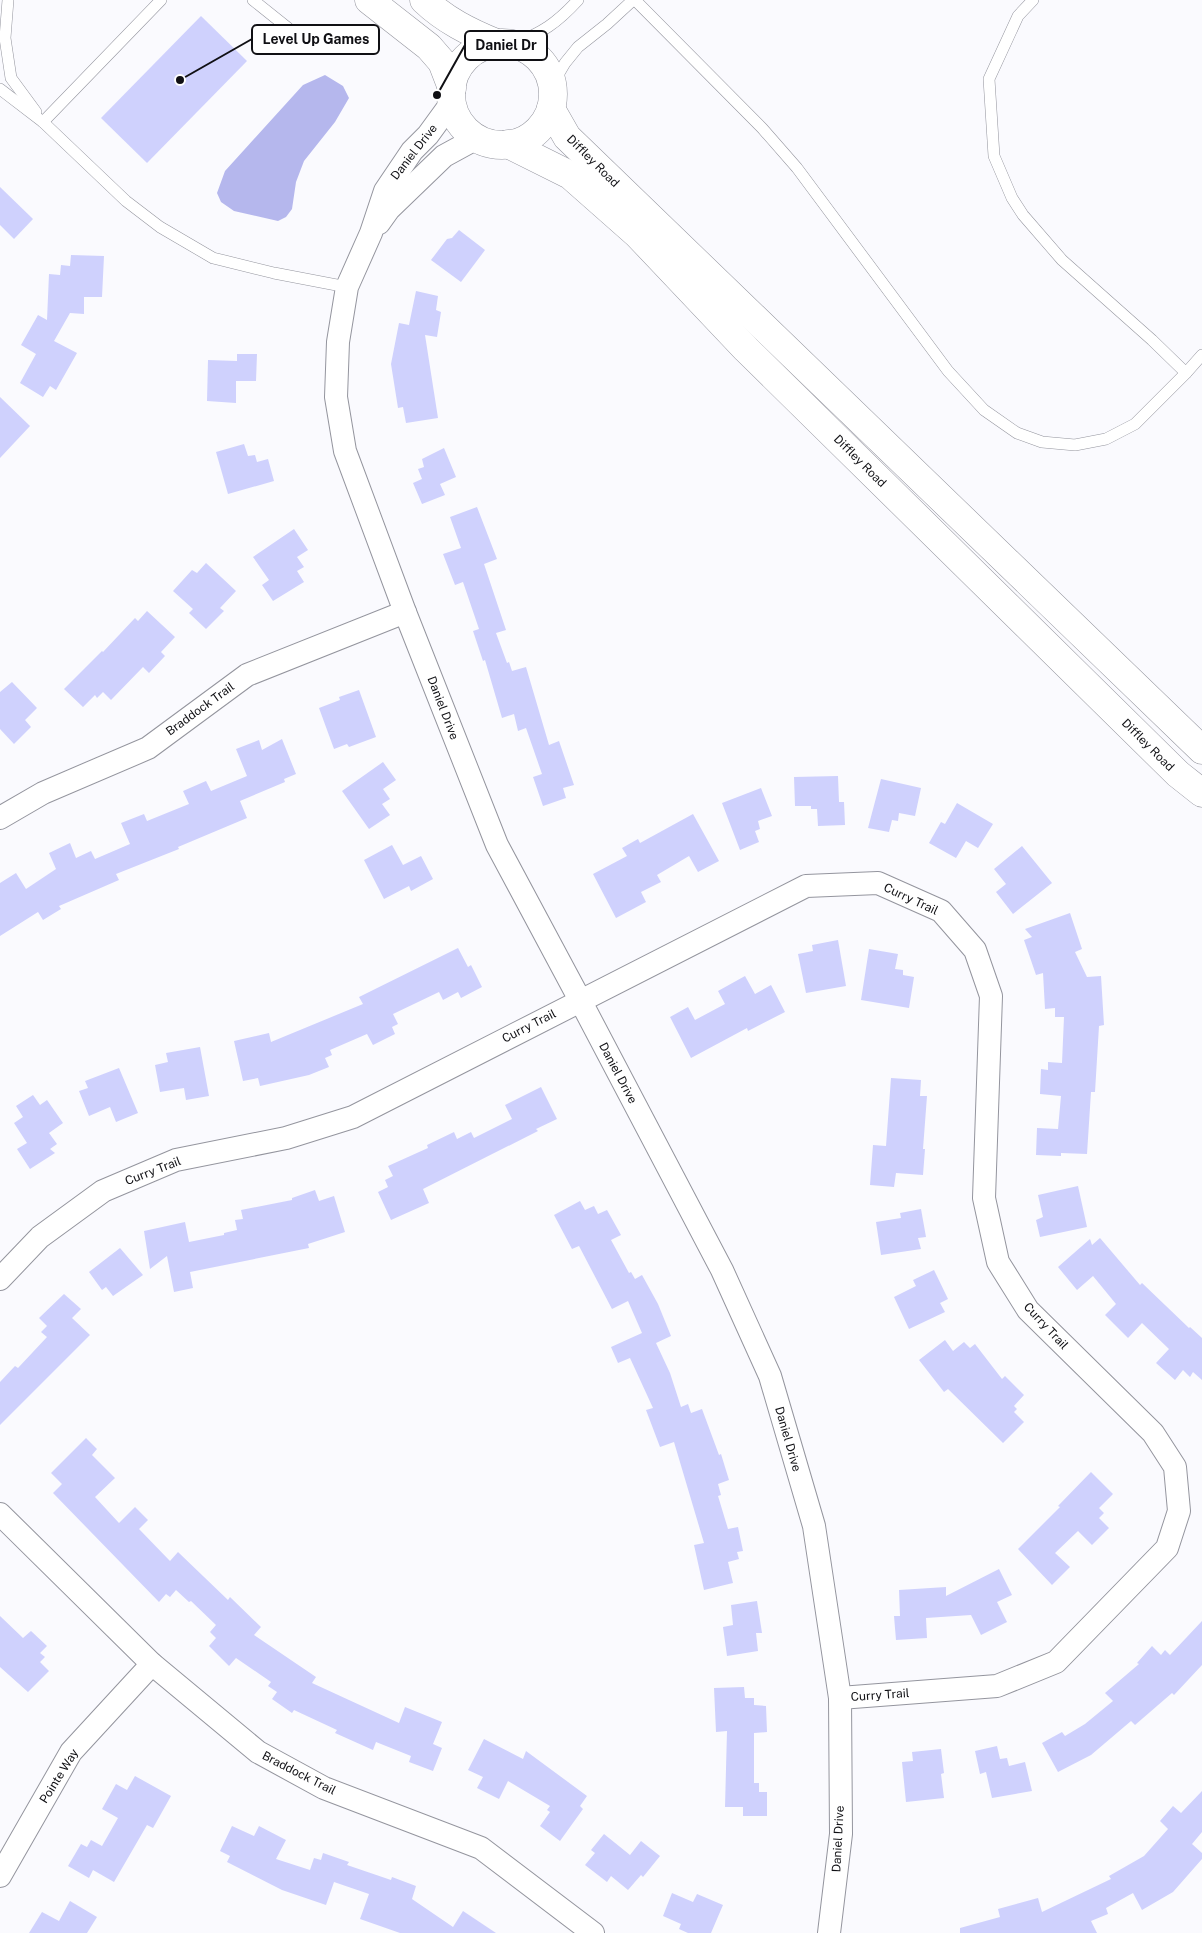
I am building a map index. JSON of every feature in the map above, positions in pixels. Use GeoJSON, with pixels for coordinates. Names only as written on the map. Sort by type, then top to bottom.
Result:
{"type":"FeatureCollection","features":[{"type":"Feature","properties":{"kind":"main road"},"geometry":{"type":"LineString","coordinates":[[369,0],[429,47],[442,62],[459,120],[470,133],[484,142],[500,145],[517,143],[532,136],[544,124],[552,97],[550,76],[542,61],[529,50],[468,32],[438,13],[424,0]]}},
{"type":"Feature","properties":{"kind":"main road"},"geometry":{"type":"LineString","coordinates":[[452,95],[456,72],[466,58],[480,48],[504,44]]}},
{"type":"Feature","properties":{"kind":"main road","name":"Diffley Road"},"geometry":{"type":"LineString","coordinates":[[552,97],[567,136],[1202,750]]}},
{"type":"Feature","properties":{"kind":"main road","name":"Diffley Road"},"geometry":{"type":"LineString","coordinates":[[508,144],[570,175],[638,235],[746,350],[1178,774],[1202,793]]}},
{"type":"Feature","properties":{"kind":"street","name":"Daniel Drive"},"geometry":{"type":"LineString","coordinates":[[452,95],[428,135],[412,152],[385,191],[371,234],[346,286],[338,342],[336,397],[345,451],[497,845],[722,1270],[770,1376],[814,1526],[840,1698],[840,1834],[829,1933]]}},
{"type":"Feature","properties":{"kind":"street","name":"Daniel Drive"},"geometry":{"type":"LineString","coordinates":[[371,234],[389,209],[444,156],[478,138]]}},
{"type":"Feature","properties":{"kind":"street","name":"Braddock Trail"},"geometry":{"type":"LineString","coordinates":[[0,818],[43,793],[148,748],[247,675],[406,612]]}},
{"type":"Feature","properties":{"kind":"street","name":"Curry Trail"},"geometry":{"type":"LineString","coordinates":[[0,1279],[40,1238],[103,1191],[176,1160],[286,1138],[353,1117],[806,886],[878,883],[942,911],[975,950],[991,996],[984,1198],[998,1262],[1028,1310],[1153,1433],[1174,1467],[1179,1511],[1167,1548],[1056,1662],[996,1686],[840,1698]]}},
{"type":"Feature","properties":{"kind":"street","name":"Braddock Trail"},"geometry":{"type":"LineString","coordinates":[[0,1514],[152,1664],[258,1752],[324,1788],[481,1848],[592,1933]]}},
{"type":"Feature","properties":{"kind":"street","name":"Pointe Way"},"geometry":{"type":"LineString","coordinates":[[0,1876],[71,1752],[152,1664]]}},
{"type":"Feature","properties":{"kind":"lane"},"geometry":{"type":"LineString","coordinates":[[8,0],[5,38],[12,78],[43,122]]}},
{"type":"Feature","properties":{"kind":"lane"},"geometry":{"type":"LineString","coordinates":[[43,122],[161,0]]}},
{"type":"Feature","properties":{"kind":"lane"},"geometry":{"type":"LineString","coordinates":[[253,0],[288,28]]}},
{"type":"Feature","properties":{"kind":"lane"},"geometry":{"type":"LineString","coordinates":[[504,44],[538,35],[578,0]]}},
{"type":"Feature","properties":{"kind":"lane"},"geometry":{"type":"LineString","coordinates":[[552,97],[565,63],[578,47],[634,0],[762,128],[797,168],[948,371],[984,410],[1017,433],[1042,442],[1075,445],[1106,439],[1135,424],[1202,355]]}},
{"type":"Feature","properties":{"kind":"lane"},"geometry":{"type":"LineString","coordinates":[[1033,0],[1018,16],[989,79],[994,156],[1012,198],[1062,260],[1186,373]]}},
{"type":"Feature","properties":{"kind":"lane"},"geometry":{"type":"LineString","coordinates":[[0,89],[43,122],[126,201],[160,227],[213,258],[274,273],[346,286]]}},
{"type":"Feature","properties":{"kind":"water"},"geometry":{"type":"Polygon","coordinates":[[[325,75],[343,86],[349,98],[335,122],[304,161],[296,182],[292,209],[286,217],[278,221],[234,211],[221,202],[217,193],[225,171],[303,85],[325,75]]]}},
{"type":"Feature","properties":{"kind":"building"},"geometry":{"type":"Polygon","coordinates":[[[201,16],[247,61],[147,163],[101,118],[201,16]]]}},
{"type":"Feature","properties":{"kind":"building"},"geometry":{"type":"Polygon","coordinates":[[[0,187],[33,219],[14,239],[0,225],[0,187]]]}},
{"type":"Feature","properties":{"kind":"building"},"geometry":{"type":"Polygon","coordinates":[[[459,230],[485,250],[461,282],[431,260],[447,239],[452,238],[459,230]]]}},
{"type":"Feature","properties":{"kind":"building"},"geometry":{"type":"Polygon","coordinates":[[[71,255],[104,256],[102,297],[84,297],[84,314],[70,313],[54,341],[77,353],[56,390],[50,386],[43,397],[20,383],[36,354],[21,345],[38,315],[47,320],[49,274],[60,275],[61,265],[70,266],[71,255]]]}},
{"type":"Feature","properties":{"kind":"building"},"geometry":{"type":"Polygon","coordinates":[[[416,291],[438,296],[436,310],[441,312],[437,337],[425,335],[438,418],[406,423],[403,407],[398,408],[391,364],[399,323],[409,325],[416,291]]]}},
{"type":"Feature","properties":{"kind":"building"},"geometry":{"type":"Polygon","coordinates":[[[237,354],[257,354],[256,381],[236,381],[236,403],[207,401],[208,360],[237,361],[237,354]]]}},
{"type":"Feature","properties":{"kind":"building"},"geometry":{"type":"Polygon","coordinates":[[[0,397],[30,426],[0,458],[0,397]]]}},
{"type":"Feature","properties":{"kind":"building"},"geometry":{"type":"Polygon","coordinates":[[[244,444],[248,456],[255,455],[257,462],[268,459],[274,481],[228,494],[216,452],[244,444]]]}},
{"type":"Feature","properties":{"kind":"building"},"geometry":{"type":"Polygon","coordinates":[[[444,448],[456,477],[440,484],[445,495],[422,504],[413,483],[422,479],[418,469],[424,467],[422,459],[444,448]]]}},
{"type":"Feature","properties":{"kind":"building"},"geometry":{"type":"Polygon","coordinates":[[[477,507],[497,559],[484,564],[506,630],[496,633],[507,663],[509,662],[512,671],[526,667],[549,745],[559,741],[574,785],[563,788],[566,798],[543,806],[533,777],[542,774],[526,728],[518,731],[514,714],[502,718],[485,660],[483,661],[473,631],[479,629],[463,582],[455,585],[443,554],[461,548],[450,517],[477,507]]]}},
{"type":"Feature","properties":{"kind":"building"},"geometry":{"type":"Polygon","coordinates":[[[294,529],[308,550],[297,557],[304,567],[297,571],[304,582],[273,601],[262,585],[269,580],[253,557],[294,529]]]}},
{"type":"Feature","properties":{"kind":"building"},"geometry":{"type":"Polygon","coordinates":[[[206,563],[236,591],[220,608],[224,611],[206,629],[189,613],[193,609],[173,591],[192,570],[197,573],[206,563]]]}},
{"type":"Feature","properties":{"kind":"building"},"geometry":{"type":"Polygon","coordinates":[[[147,611],[175,637],[161,652],[165,656],[149,673],[143,667],[111,700],[103,692],[97,698],[95,695],[83,707],[64,689],[135,618],[138,621],[147,611]]]}},
{"type":"Feature","properties":{"kind":"building"},"geometry":{"type":"Polygon","coordinates":[[[12,682],[37,708],[25,720],[31,727],[14,744],[0,729],[0,692],[12,682]]]}},
{"type":"Feature","properties":{"kind":"building"},"geometry":{"type":"Polygon","coordinates":[[[359,690],[376,737],[349,747],[347,744],[334,749],[319,708],[340,700],[339,697],[359,690]]]}},
{"type":"Feature","properties":{"kind":"building"},"geometry":{"type":"Polygon","coordinates":[[[282,739],[296,774],[284,779],[285,782],[240,801],[247,818],[178,847],[179,849],[116,874],[119,880],[59,906],[61,909],[43,920],[38,912],[0,936],[0,883],[16,873],[26,889],[56,869],[49,853],[70,843],[76,858],[91,851],[95,859],[130,844],[121,823],[144,814],[147,821],[189,804],[183,791],[206,781],[211,791],[247,776],[236,749],[259,740],[262,750],[282,739]]]}},
{"type":"Feature","properties":{"kind":"building"},"geometry":{"type":"Polygon","coordinates":[[[383,762],[396,780],[383,789],[390,799],[382,804],[390,815],[369,829],[342,791],[383,762]]]}},
{"type":"Feature","properties":{"kind":"building"},"geometry":{"type":"Polygon","coordinates":[[[838,776],[839,802],[844,802],[845,825],[818,826],[817,809],[811,809],[811,806],[795,806],[794,777],[838,776]]]}},
{"type":"Feature","properties":{"kind":"building"},"geometry":{"type":"Polygon","coordinates":[[[881,779],[921,788],[915,816],[899,813],[898,821],[892,820],[889,832],[868,828],[881,779]]]}},
{"type":"Feature","properties":{"kind":"building"},"geometry":{"type":"Polygon","coordinates":[[[761,788],[772,816],[758,821],[760,829],[755,831],[759,842],[740,850],[722,803],[761,788]]]}},
{"type":"Feature","properties":{"kind":"building"},"geometry":{"type":"Polygon","coordinates":[[[957,803],[993,824],[978,848],[966,841],[956,858],[929,843],[941,822],[945,824],[957,803]]]}},
{"type":"Feature","properties":{"kind":"building"},"geometry":{"type":"Polygon","coordinates":[[[693,814],[719,861],[698,872],[689,856],[657,875],[661,882],[641,892],[646,902],[616,918],[593,874],[627,856],[622,848],[638,839],[640,843],[693,814]]]}},
{"type":"Feature","properties":{"kind":"building"},"geometry":{"type":"Polygon","coordinates":[[[392,845],[403,865],[421,856],[433,879],[411,891],[409,886],[384,899],[364,860],[392,845]]]}},
{"type":"Feature","properties":{"kind":"building"},"geometry":{"type":"Polygon","coordinates":[[[1022,846],[1052,883],[1013,914],[996,892],[1006,884],[994,869],[1022,846]]]}},
{"type":"Feature","properties":{"kind":"building"},"geometry":{"type":"Polygon","coordinates":[[[1070,913],[1082,949],[1075,952],[1087,977],[1101,976],[1104,1025],[1099,1026],[1095,1092],[1091,1092],[1087,1154],[1061,1153],[1061,1156],[1036,1155],[1037,1128],[1058,1129],[1061,1096],[1040,1094],[1041,1069],[1048,1070],[1048,1062],[1062,1063],[1064,1017],[1055,1017],[1055,1008],[1045,1009],[1043,973],[1036,975],[1024,940],[1032,937],[1025,929],[1070,913]]]}},
{"type":"Feature","properties":{"kind":"building"},"geometry":{"type":"Polygon","coordinates":[[[838,940],[846,986],[806,993],[798,954],[813,951],[812,945],[838,940]]]}},
{"type":"Feature","properties":{"kind":"building"},"geometry":{"type":"Polygon","coordinates":[[[458,948],[468,967],[471,965],[482,987],[461,998],[458,992],[443,1000],[439,992],[393,1014],[398,1024],[392,1027],[395,1034],[373,1045],[367,1034],[330,1050],[332,1055],[325,1058],[329,1067],[309,1075],[260,1086],[258,1078],[243,1081],[234,1041],[269,1033],[271,1042],[363,1004],[359,997],[458,948]]]}},
{"type":"Feature","properties":{"kind":"building"},"geometry":{"type":"Polygon","coordinates":[[[869,949],[898,954],[895,969],[903,970],[903,975],[914,977],[909,1008],[861,1000],[869,949]]]}},
{"type":"Feature","properties":{"kind":"building"},"geometry":{"type":"Polygon","coordinates":[[[745,976],[755,994],[771,985],[785,1012],[748,1031],[747,1028],[691,1058],[670,1017],[688,1007],[695,1020],[725,1004],[718,991],[745,976]]]}},
{"type":"Feature","properties":{"kind":"building"},"geometry":{"type":"Polygon","coordinates":[[[200,1047],[209,1096],[186,1100],[184,1088],[160,1092],[155,1065],[168,1062],[166,1053],[200,1047]]]}},
{"type":"Feature","properties":{"kind":"building"},"geometry":{"type":"Polygon","coordinates":[[[119,1068],[138,1113],[116,1122],[110,1107],[89,1116],[79,1091],[88,1088],[85,1081],[119,1068]]]}},
{"type":"Feature","properties":{"kind":"building"},"geometry":{"type":"Polygon","coordinates":[[[891,1078],[921,1080],[920,1096],[927,1096],[923,1175],[896,1173],[894,1187],[870,1185],[873,1145],[886,1146],[891,1078]]]}},
{"type":"Feature","properties":{"kind":"building"},"geometry":{"type":"Polygon","coordinates":[[[541,1087],[557,1119],[536,1129],[538,1131],[423,1189],[429,1203],[391,1220],[378,1192],[388,1187],[385,1180],[393,1176],[388,1166],[428,1148],[427,1145],[454,1132],[457,1139],[471,1132],[474,1138],[512,1119],[505,1105],[541,1087]]]}},
{"type":"Feature","properties":{"kind":"building"},"geometry":{"type":"Polygon","coordinates":[[[33,1095],[40,1105],[47,1100],[63,1123],[49,1133],[57,1144],[50,1149],[55,1153],[30,1169],[17,1149],[27,1143],[14,1123],[23,1117],[16,1106],[33,1095]]]}},
{"type":"Feature","properties":{"kind":"building"},"geometry":{"type":"Polygon","coordinates":[[[1078,1186],[1087,1227],[1040,1237],[1036,1220],[1043,1217],[1038,1195],[1078,1186]]]}},
{"type":"Feature","properties":{"kind":"building"},"geometry":{"type":"Polygon","coordinates":[[[315,1190],[319,1201],[334,1196],[345,1232],[308,1244],[309,1248],[190,1272],[193,1288],[174,1292],[167,1256],[150,1269],[144,1231],[185,1222],[189,1242],[224,1235],[224,1233],[237,1230],[235,1220],[243,1219],[241,1210],[292,1200],[292,1198],[315,1190]]]}},
{"type":"Feature","properties":{"kind":"building"},"geometry":{"type":"Polygon","coordinates":[[[580,1201],[585,1210],[594,1206],[598,1214],[607,1210],[621,1235],[611,1240],[629,1273],[631,1272],[635,1279],[642,1275],[658,1304],[671,1336],[656,1343],[670,1373],[681,1407],[688,1404],[691,1413],[702,1409],[719,1455],[721,1454],[729,1480],[718,1484],[721,1495],[718,1496],[728,1529],[738,1527],[743,1551],[737,1552],[739,1559],[728,1562],[733,1583],[704,1590],[694,1545],[704,1543],[674,1442],[660,1447],[646,1410],[653,1408],[630,1358],[618,1363],[611,1347],[642,1333],[628,1301],[612,1309],[579,1246],[572,1249],[554,1215],[580,1201]]]}},
{"type":"Feature","properties":{"kind":"building"},"geometry":{"type":"Polygon","coordinates":[[[921,1209],[926,1237],[918,1238],[921,1249],[881,1255],[876,1222],[901,1218],[900,1213],[921,1209]]]}},
{"type":"Feature","properties":{"kind":"building"},"geometry":{"type":"Polygon","coordinates":[[[1100,1238],[1140,1285],[1142,1283],[1202,1338],[1202,1380],[1193,1372],[1190,1377],[1183,1370],[1175,1380],[1156,1363],[1169,1349],[1142,1323],[1128,1338],[1105,1315],[1116,1304],[1093,1276],[1077,1290],[1058,1267],[1090,1239],[1092,1245],[1100,1238]]]}},
{"type":"Feature","properties":{"kind":"building"},"geometry":{"type":"Polygon","coordinates":[[[120,1248],[143,1275],[113,1296],[106,1287],[102,1290],[89,1272],[120,1248]]]}},
{"type":"Feature","properties":{"kind":"building"},"geometry":{"type":"Polygon","coordinates":[[[934,1270],[948,1299],[940,1303],[945,1312],[909,1329],[894,1297],[916,1286],[913,1280],[934,1270]]]}},
{"type":"Feature","properties":{"kind":"building"},"geometry":{"type":"Polygon","coordinates":[[[64,1294],[81,1309],[72,1318],[90,1335],[0,1425],[0,1382],[15,1366],[18,1368],[47,1337],[41,1332],[47,1326],[39,1318],[64,1294]]]}},
{"type":"Feature","properties":{"kind":"building"},"geometry":{"type":"Polygon","coordinates":[[[945,1340],[953,1351],[964,1342],[970,1348],[975,1344],[1002,1379],[1005,1376],[1024,1395],[1014,1406],[1017,1409],[1014,1412],[1024,1422],[1003,1443],[948,1389],[944,1392],[919,1360],[945,1340]]]}},
{"type":"Feature","properties":{"kind":"building"},"geometry":{"type":"Polygon","coordinates":[[[86,1438],[97,1449],[92,1455],[115,1478],[95,1497],[119,1523],[135,1507],[148,1520],[139,1529],[170,1561],[178,1552],[228,1600],[230,1597],[261,1627],[254,1635],[316,1677],[312,1683],[399,1723],[405,1707],[442,1722],[433,1744],[442,1748],[433,1771],[409,1762],[411,1756],[376,1742],[373,1750],[335,1733],[337,1730],[294,1710],[292,1713],[272,1699],[277,1692],[268,1686],[271,1682],[236,1658],[229,1666],[209,1646],[216,1638],[210,1632],[216,1625],[191,1601],[189,1602],[176,1590],[170,1597],[166,1594],[159,1602],[53,1493],[62,1484],[51,1473],[86,1438]]]}},
{"type":"Feature","properties":{"kind":"building"},"geometry":{"type":"Polygon","coordinates":[[[1091,1472],[1113,1494],[1099,1508],[1104,1513],[1099,1518],[1109,1528],[1092,1545],[1078,1531],[1055,1553],[1070,1567],[1052,1585],[1018,1549],[1060,1507],[1058,1506],[1091,1472]]]}},
{"type":"Feature","properties":{"kind":"building"},"geometry":{"type":"Polygon","coordinates":[[[999,1569],[1012,1595],[997,1602],[1007,1622],[981,1635],[971,1615],[926,1618],[927,1638],[896,1640],[894,1616],[900,1616],[899,1590],[946,1587],[946,1596],[999,1569]]]}},
{"type":"Feature","properties":{"kind":"building"},"geometry":{"type":"Polygon","coordinates":[[[757,1601],[762,1633],[756,1633],[758,1651],[727,1656],[723,1627],[733,1625],[731,1605],[757,1601]]]}},
{"type":"Feature","properties":{"kind":"building"},"geometry":{"type":"Polygon","coordinates":[[[0,1616],[23,1638],[31,1631],[47,1646],[40,1653],[45,1657],[40,1662],[49,1671],[28,1692],[0,1667],[0,1616]]]}},
{"type":"Feature","properties":{"kind":"building"},"geometry":{"type":"Polygon","coordinates":[[[1202,1621],[1202,1665],[1174,1695],[1172,1693],[1135,1725],[1131,1721],[1091,1755],[1058,1772],[1042,1743],[1062,1732],[1065,1736],[1085,1724],[1113,1701],[1105,1693],[1139,1664],[1137,1663],[1152,1646],[1161,1655],[1165,1650],[1170,1655],[1202,1621]]]}},
{"type":"Feature","properties":{"kind":"building"},"geometry":{"type":"Polygon","coordinates":[[[744,1687],[745,1698],[754,1698],[754,1705],[766,1706],[767,1732],[754,1733],[754,1783],[759,1783],[759,1792],[767,1792],[767,1816],[743,1816],[743,1807],[725,1807],[727,1731],[716,1732],[714,1688],[744,1687]]]}},
{"type":"Feature","properties":{"kind":"building"},"geometry":{"type":"Polygon","coordinates":[[[484,1739],[523,1759],[526,1751],[587,1796],[580,1806],[583,1809],[560,1841],[540,1826],[550,1812],[547,1810],[550,1806],[508,1781],[499,1799],[477,1788],[483,1777],[468,1770],[484,1739]]]}},
{"type":"Feature","properties":{"kind":"building"},"geometry":{"type":"Polygon","coordinates":[[[997,1746],[1000,1759],[1007,1758],[1009,1766],[1025,1762],[1032,1791],[992,1798],[986,1772],[980,1774],[975,1751],[997,1746]]]}},
{"type":"Feature","properties":{"kind":"building"},"geometry":{"type":"Polygon","coordinates":[[[941,1749],[944,1773],[941,1774],[944,1798],[906,1802],[902,1762],[913,1761],[912,1752],[941,1749]]]}},
{"type":"Feature","properties":{"kind":"building"},"geometry":{"type":"Polygon","coordinates":[[[135,1776],[171,1796],[153,1828],[147,1825],[114,1882],[93,1870],[89,1878],[68,1866],[81,1844],[87,1847],[91,1840],[102,1846],[118,1818],[102,1809],[116,1784],[127,1790],[135,1776]]]}},
{"type":"Feature","properties":{"kind":"building"},"geometry":{"type":"Polygon","coordinates":[[[1202,1791],[1202,1832],[1192,1844],[1202,1853],[1202,1859],[1173,1892],[1142,1910],[1133,1893],[1106,1908],[1108,1914],[1091,1921],[1097,1933],[960,1933],[960,1928],[1000,1917],[998,1909],[1038,1898],[1042,1912],[1111,1879],[1109,1876],[1144,1856],[1168,1829],[1160,1821],[1173,1806],[1181,1813],[1202,1791]]]}},
{"type":"Feature","properties":{"kind":"building"},"geometry":{"type":"Polygon","coordinates":[[[232,1826],[254,1836],[259,1826],[286,1840],[276,1859],[310,1870],[314,1858],[321,1860],[323,1853],[349,1862],[347,1865],[391,1880],[392,1877],[416,1886],[412,1899],[453,1927],[463,1911],[496,1933],[400,1933],[360,1919],[369,1894],[334,1882],[326,1905],[282,1890],[227,1862],[230,1856],[220,1851],[232,1826]]]}},
{"type":"Feature","properties":{"kind":"building"},"geometry":{"type":"Polygon","coordinates":[[[604,1834],[630,1855],[641,1841],[660,1856],[643,1877],[641,1875],[628,1890],[611,1876],[607,1882],[585,1865],[595,1853],[591,1850],[604,1834]]]}},
{"type":"Feature","properties":{"kind":"building"},"geometry":{"type":"Polygon","coordinates":[[[672,1893],[693,1902],[697,1894],[723,1905],[711,1933],[688,1933],[679,1929],[681,1924],[663,1916],[672,1893]]]}},
{"type":"Feature","properties":{"kind":"building"},"geometry":{"type":"Polygon","coordinates":[[[70,1901],[97,1917],[87,1933],[29,1933],[42,1912],[59,1921],[70,1901]]]}},
{"type":"Feature","properties":{"kind":"place","name":"Level Up Games"},"geometry":{"type":"Point","coordinates":[180,80]}},
{"type":"Feature","properties":{"kind":"place","name":"Daniel Dr"},"geometry":{"type":"Point","coordinates":[437,95]}}]}
